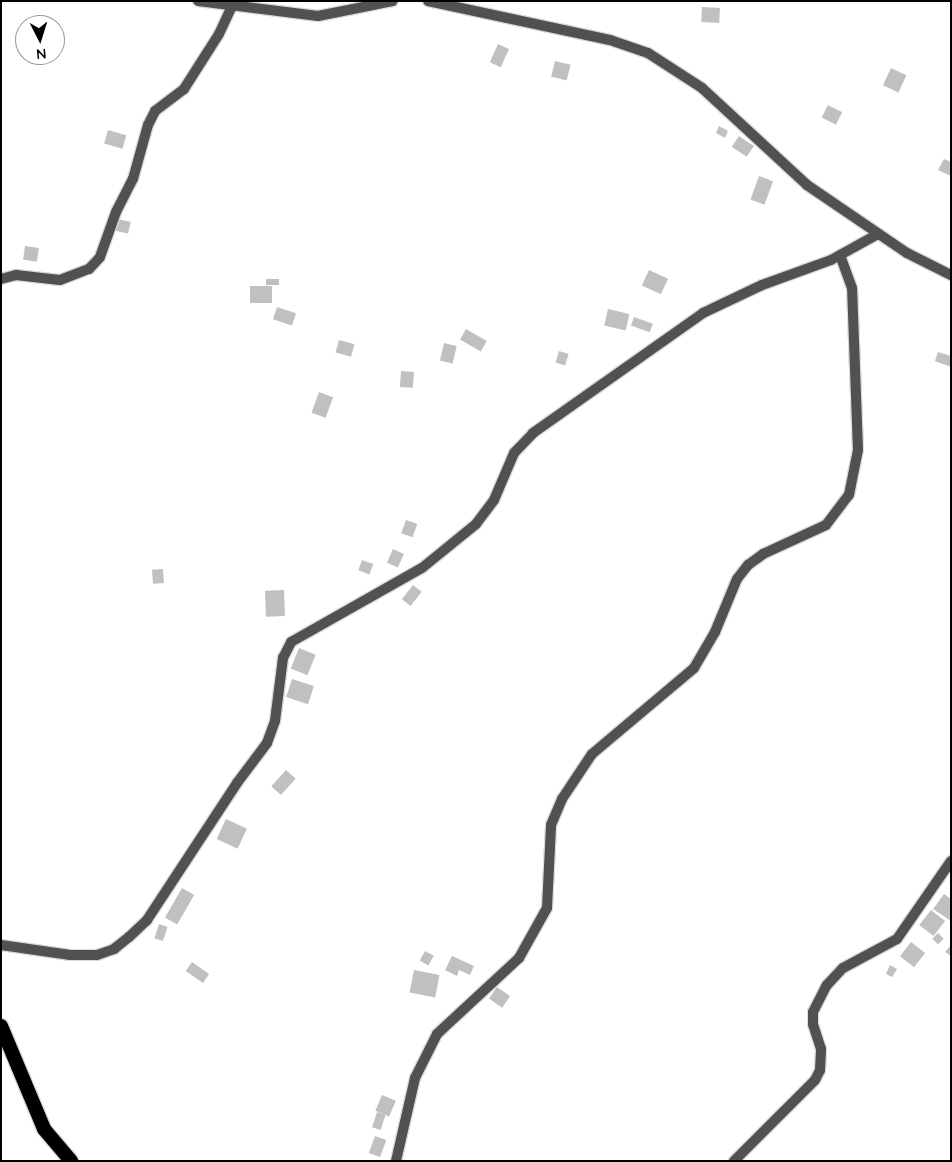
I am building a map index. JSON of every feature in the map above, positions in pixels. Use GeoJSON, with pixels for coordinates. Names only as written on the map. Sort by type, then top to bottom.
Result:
{"type":"FeatureCollection","features":[{"type":"Feature","properties":{"kind":"highway"},"geometry":{"type":"LineString","coordinates":[[1,1026],[44,1130],[71,1161]]}},
{"type":"Feature","properties":{"kind":"street"},"geometry":{"type":"LineString","coordinates":[[198,1],[318,16],[393,1]]}},
{"type":"Feature","properties":{"kind":"street"},"geometry":{"type":"LineString","coordinates":[[428,1],[610,40],[648,53],[702,88],[807,184],[878,234],[951,275]]}},
{"type":"Feature","properties":{"kind":"street"},"geometry":{"type":"LineString","coordinates":[[1,279],[16,275],[60,280],[89,269],[100,256],[116,212],[133,179],[152,118],[166,101],[184,90],[219,34],[232,6]]}},
{"type":"Feature","properties":{"kind":"street"},"geometry":{"type":"LineString","coordinates":[[1,944],[70,955],[97,955],[130,937],[147,920],[237,783],[267,743],[275,721],[283,658],[291,642],[422,568],[476,524],[494,500],[514,453],[533,433],[703,313],[840,255],[878,234]]}},
{"type":"Feature","properties":{"kind":"street"},"geometry":{"type":"LineString","coordinates":[[396,1161],[415,1078],[437,1034],[519,958],[547,908],[551,825],[562,799],[592,754],[694,668],[748,565],[763,554],[826,526],[849,495],[858,450],[852,288],[840,255]]}},
{"type":"Feature","properties":{"kind":"street"},"geometry":{"type":"LineString","coordinates":[[734,1161],[817,1075],[822,1062],[813,1012],[827,985],[842,968],[897,938],[951,861]]}},
{"type":"Feature","properties":{"kind":"building"},"geometry":{"type":"Polygon","coordinates":[[[702,7],[720,8],[719,23],[701,22],[702,7]]]}},
{"type":"Feature","properties":{"kind":"building"},"geometry":{"type":"Polygon","coordinates":[[[498,44],[509,49],[501,67],[490,62],[498,44]]]}},
{"type":"Feature","properties":{"kind":"building"},"geometry":{"type":"Polygon","coordinates":[[[555,61],[571,65],[567,80],[551,77],[555,61]]]}},
{"type":"Feature","properties":{"kind":"building"},"geometry":{"type":"Polygon","coordinates":[[[891,68],[906,75],[898,92],[883,85],[891,68]]]}},
{"type":"Feature","properties":{"kind":"building"},"geometry":{"type":"Polygon","coordinates":[[[828,105],[842,112],[836,125],[822,117],[828,105]]]}},
{"type":"Feature","properties":{"kind":"building"},"geometry":{"type":"Polygon","coordinates":[[[719,126],[728,131],[725,138],[716,133],[719,126]]]}},
{"type":"Feature","properties":{"kind":"building"},"geometry":{"type":"Polygon","coordinates":[[[108,130],[126,135],[122,149],[104,143],[108,130]]]}},
{"type":"Feature","properties":{"kind":"building"},"geometry":{"type":"Polygon","coordinates":[[[739,136],[754,146],[747,157],[732,147],[739,136]]]}},
{"type":"Feature","properties":{"kind":"building"},"geometry":{"type":"Polygon","coordinates":[[[944,159],[951,162],[951,176],[938,170],[944,159]]]}},
{"type":"Feature","properties":{"kind":"building"},"geometry":{"type":"Polygon","coordinates":[[[759,176],[773,181],[765,205],[750,199],[759,176]]]}},
{"type":"Feature","properties":{"kind":"building"},"geometry":{"type":"Polygon","coordinates":[[[118,219],[131,222],[128,234],[115,231],[118,219]]]}},
{"type":"Feature","properties":{"kind":"building"},"geometry":{"type":"Polygon","coordinates":[[[25,246],[39,248],[37,262],[23,260],[25,246]]]}},
{"type":"Feature","properties":{"kind":"building"},"geometry":{"type":"Polygon","coordinates":[[[649,270],[668,279],[661,294],[642,285],[649,270]]]}},
{"type":"Feature","properties":{"kind":"building"},"geometry":{"type":"Polygon","coordinates":[[[266,279],[279,279],[279,285],[266,285],[266,279]]]}},
{"type":"Feature","properties":{"kind":"building"},"geometry":{"type":"Polygon","coordinates":[[[250,286],[272,286],[272,303],[250,303],[250,286]]]}},
{"type":"Feature","properties":{"kind":"building"},"geometry":{"type":"Polygon","coordinates":[[[277,307],[296,313],[292,326],[273,319],[277,307]]]}},
{"type":"Feature","properties":{"kind":"building"},"geometry":{"type":"Polygon","coordinates":[[[608,309],[629,314],[626,331],[604,326],[608,309]]]}},
{"type":"Feature","properties":{"kind":"building"},"geometry":{"type":"Polygon","coordinates":[[[634,317],[653,324],[650,332],[631,325],[634,317]]]}},
{"type":"Feature","properties":{"kind":"building"},"geometry":{"type":"Polygon","coordinates":[[[466,329],[487,341],[481,351],[460,339],[466,329]]]}},
{"type":"Feature","properties":{"kind":"building"},"geometry":{"type":"Polygon","coordinates":[[[339,340],[354,344],[351,357],[336,353],[339,340]]]}},
{"type":"Feature","properties":{"kind":"building"},"geometry":{"type":"Polygon","coordinates":[[[444,343],[457,346],[453,363],[440,361],[444,343]]]}},
{"type":"Feature","properties":{"kind":"building"},"geometry":{"type":"Polygon","coordinates":[[[559,351],[569,354],[565,365],[555,362],[559,351]]]}},
{"type":"Feature","properties":{"kind":"building"},"geometry":{"type":"Polygon","coordinates":[[[938,352],[951,356],[951,367],[935,361],[938,352]]]}},
{"type":"Feature","properties":{"kind":"building"},"geometry":{"type":"Polygon","coordinates":[[[401,371],[414,372],[413,388],[400,387],[401,371]]]}},
{"type":"Feature","properties":{"kind":"building"},"geometry":{"type":"Polygon","coordinates":[[[319,392],[333,397],[326,418],[311,413],[319,392]]]}},
{"type":"Feature","properties":{"kind":"building"},"geometry":{"type":"Polygon","coordinates":[[[406,520],[417,524],[412,537],[401,533],[406,520]]]}},
{"type":"Feature","properties":{"kind":"building"},"geometry":{"type":"Polygon","coordinates":[[[393,549],[404,554],[398,568],[387,563],[393,549]]]}},
{"type":"Feature","properties":{"kind":"building"},"geometry":{"type":"Polygon","coordinates":[[[362,560],[373,564],[370,574],[358,570],[362,560]]]}},
{"type":"Feature","properties":{"kind":"building"},"geometry":{"type":"Polygon","coordinates":[[[163,569],[164,583],[153,584],[152,570],[163,569]]]}},
{"type":"Feature","properties":{"kind":"building"},"geometry":{"type":"Polygon","coordinates":[[[413,585],[422,592],[411,606],[402,599],[413,585]]]}},
{"type":"Feature","properties":{"kind":"building"},"geometry":{"type":"Polygon","coordinates":[[[284,590],[285,616],[266,617],[265,591],[284,590]]]}},
{"type":"Feature","properties":{"kind":"building"},"geometry":{"type":"Polygon","coordinates":[[[299,648],[316,655],[307,675],[291,668],[299,648]]]}},
{"type":"Feature","properties":{"kind":"building"},"geometry":{"type":"Polygon","coordinates":[[[292,679],[314,686],[308,704],[286,697],[292,679]]]}},
{"type":"Feature","properties":{"kind":"building"},"geometry":{"type":"Polygon","coordinates":[[[286,770],[296,779],[281,795],[271,786],[286,770]]]}},
{"type":"Feature","properties":{"kind":"building"},"geometry":{"type":"Polygon","coordinates":[[[226,819],[247,829],[238,849],[217,839],[226,819]]]}},
{"type":"Feature","properties":{"kind":"building"},"geometry":{"type":"Polygon","coordinates":[[[182,888],[194,895],[177,924],[165,917],[182,888]]]}},
{"type":"Feature","properties":{"kind":"building"},"geometry":{"type":"Polygon","coordinates":[[[944,894],[951,899],[951,921],[933,909],[944,894]]]}},
{"type":"Feature","properties":{"kind":"building"},"geometry":{"type":"Polygon","coordinates":[[[931,910],[945,921],[933,936],[919,925],[931,910]]]}},
{"type":"Feature","properties":{"kind":"building"},"geometry":{"type":"Polygon","coordinates":[[[159,924],[168,927],[163,941],[154,938],[159,924]]]}},
{"type":"Feature","properties":{"kind":"building"},"geometry":{"type":"Polygon","coordinates":[[[938,933],[944,939],[938,944],[932,939],[938,933]]]}},
{"type":"Feature","properties":{"kind":"building"},"geometry":{"type":"Polygon","coordinates":[[[911,942],[925,953],[914,967],[900,956],[911,942]]]}},
{"type":"Feature","properties":{"kind":"building"},"geometry":{"type":"Polygon","coordinates":[[[951,945],[951,956],[945,952],[951,945]]]}},
{"type":"Feature","properties":{"kind":"building"},"geometry":{"type":"Polygon","coordinates":[[[425,951],[434,956],[428,965],[420,961],[425,951]]]}},
{"type":"Feature","properties":{"kind":"building"},"geometry":{"type":"Polygon","coordinates":[[[452,956],[474,966],[470,975],[459,970],[457,976],[445,970],[452,956]]]}},
{"type":"Feature","properties":{"kind":"building"},"geometry":{"type":"Polygon","coordinates":[[[192,962],[209,974],[203,983],[186,971],[192,962]]]}},
{"type":"Feature","properties":{"kind":"building"},"geometry":{"type":"Polygon","coordinates":[[[890,965],[897,969],[892,977],[886,974],[890,965]]]}},
{"type":"Feature","properties":{"kind":"building"},"geometry":{"type":"Polygon","coordinates":[[[414,970],[440,975],[435,998],[410,993],[414,970]]]}},
{"type":"Feature","properties":{"kind":"building"},"geometry":{"type":"Polygon","coordinates":[[[497,987],[510,996],[502,1008],[489,998],[497,987]]]}},
{"type":"Feature","properties":{"kind":"building"},"geometry":{"type":"Polygon","coordinates":[[[382,1095],[396,1101],[389,1117],[375,1111],[382,1095]]]}},
{"type":"Feature","properties":{"kind":"building"},"geometry":{"type":"Polygon","coordinates":[[[377,1112],[386,1115],[381,1130],[372,1127],[377,1112]]]}},
{"type":"Feature","properties":{"kind":"building"},"geometry":{"type":"Polygon","coordinates":[[[375,1136],[386,1140],[380,1157],[369,1153],[375,1136]]]}}]}
